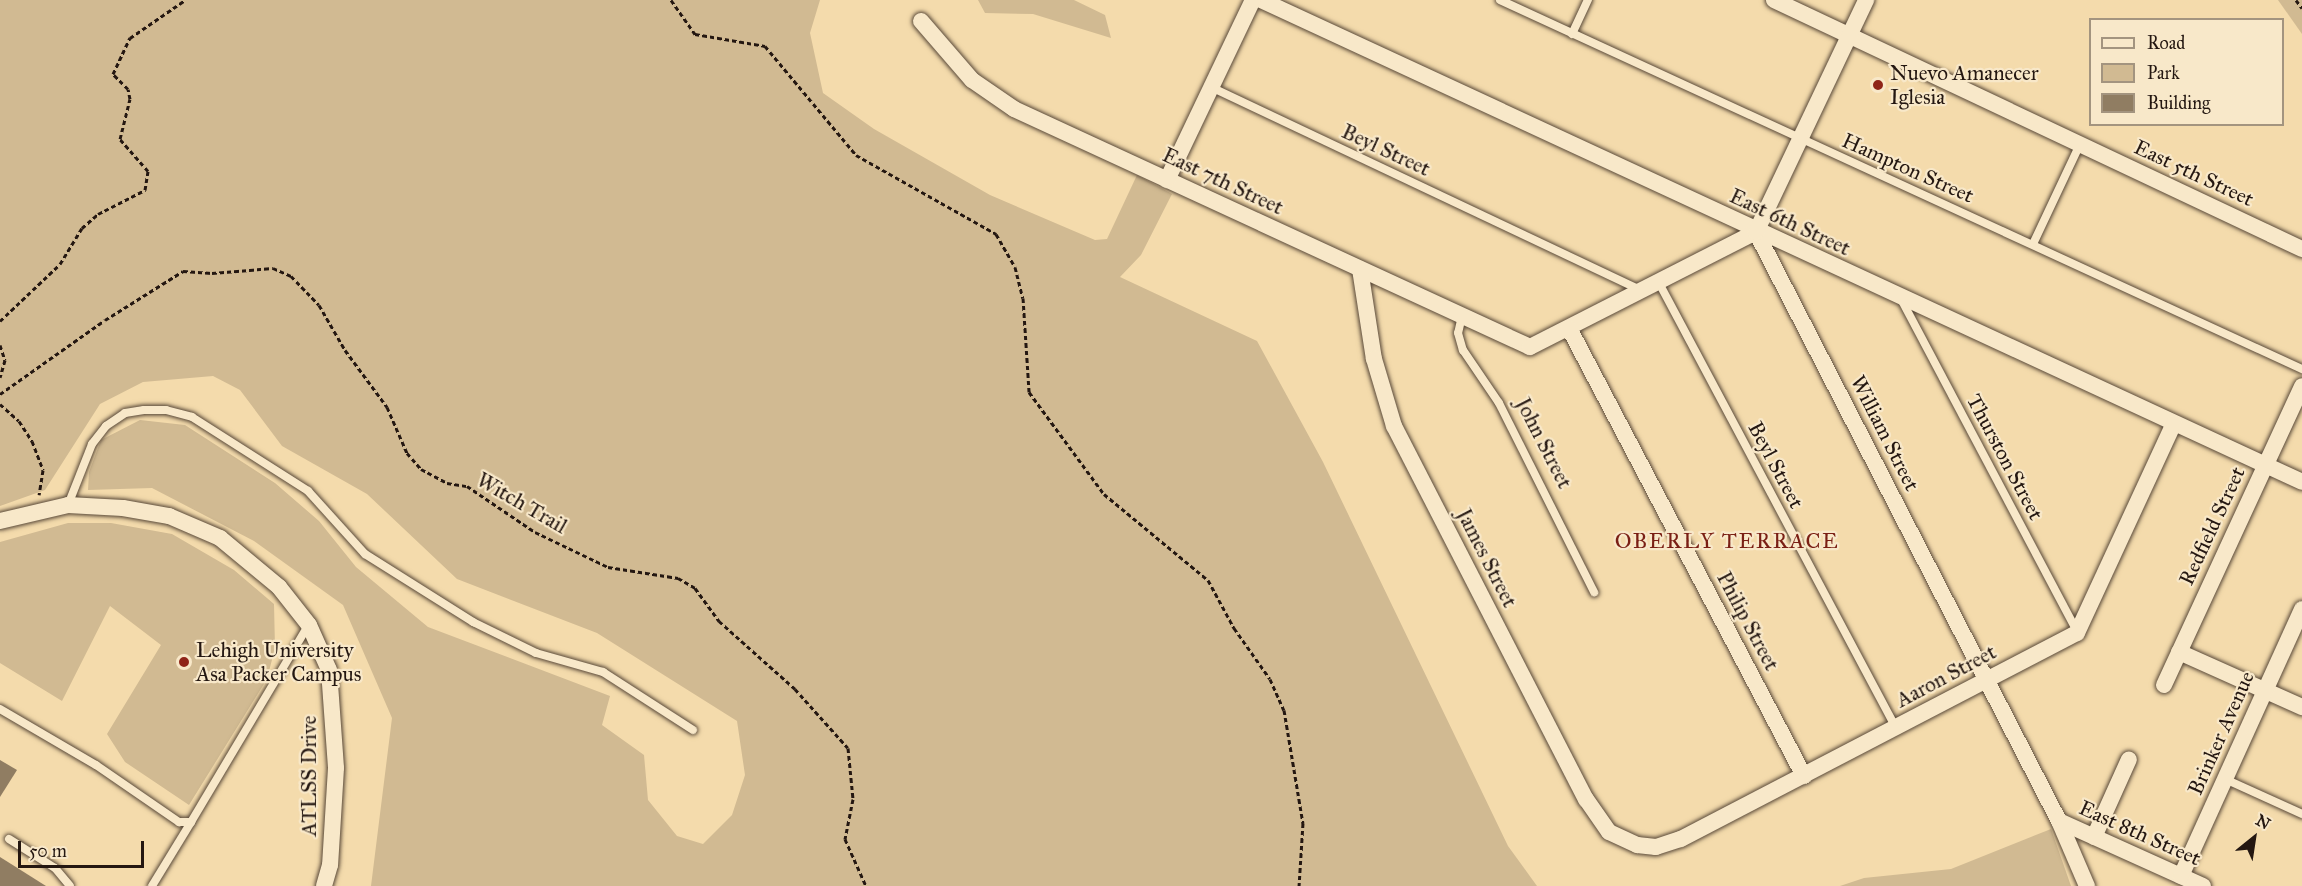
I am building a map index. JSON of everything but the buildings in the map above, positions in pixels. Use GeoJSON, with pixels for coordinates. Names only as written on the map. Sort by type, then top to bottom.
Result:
{"type":"FeatureCollection","features":[{"type":"Feature","properties":{"kind":"street"},"geometry":{"type":"LineString","coordinates":[[1167,180],[1253,0]]}},
{"type":"Feature","properties":{"kind":"street","name":"East 6th Street"},"geometry":{"type":"LineString","coordinates":[[1261,0],[1756,232],[2302,482]]}},
{"type":"Feature","properties":{"kind":"street","name":"East 5th Street"},"geometry":{"type":"LineString","coordinates":[[1774,0],[2302,249]]}},
{"type":"Feature","properties":{"kind":"street"},"geometry":{"type":"LineString","coordinates":[[1569,328],[1756,232],[1866,0]]}},
{"type":"Feature","properties":{"kind":"street","name":"East 7th Street"},"geometry":{"type":"LineString","coordinates":[[921,21],[972,80],[999,101],[1530,347],[1569,328]]}},
{"type":"Feature","properties":{"kind":"street","name":"William Street"},"geometry":{"type":"LineString","coordinates":[[1756,232],[2059,821],[2087,886]]}},
{"type":"Feature","properties":{"kind":"street","name":"James Street"},"geometry":{"type":"LineString","coordinates":[[1360,269],[1375,367],[1394,426],[1586,799],[1602,824],[1626,842]]}},
{"type":"Feature","properties":{"kind":"street","name":"Philip Street"},"geometry":{"type":"LineString","coordinates":[[1569,328],[1804,776]]}},
{"type":"Feature","properties":{"kind":"street","name":"Redfield Street"},"geometry":{"type":"LineString","coordinates":[[2163,685],[2302,386]]}},
{"type":"Feature","properties":{"kind":"street"},"geometry":{"type":"LineString","coordinates":[[2077,633],[2174,423]]}},
{"type":"Feature","properties":{"kind":"street","name":"ATLSS Drive"},"geometry":{"type":"LineString","coordinates":[[0,521],[68,505],[123,508],[169,516],[220,538],[279,586],[309,625],[329,670],[336,768],[330,865],[324,886]]}},
{"type":"Feature","properties":{"kind":"street","name":"Brinker Avenue"},"geometry":{"type":"LineString","coordinates":[[2181,876],[2302,609]]}},
{"type":"Feature","properties":{"kind":"street","name":"Aaron Street"},"geometry":{"type":"LineString","coordinates":[[1626,842],[1656,847],[1681,839],[2077,633]]}},
{"type":"Feature","properties":{"kind":"street"},"geometry":{"type":"LineString","coordinates":[[2179,652],[2302,707]]}},
{"type":"Feature","properties":{"kind":"street"},"geometry":{"type":"LineString","coordinates":[[2094,837],[2129,759]]}},
{"type":"Feature","properties":{"kind":"street","name":"East 8th Street"},"geometry":{"type":"LineString","coordinates":[[2059,821],[2203,886]]}},
{"type":"Feature","properties":{"kind":"lane","name":"Hampton Street"},"geometry":{"type":"LineString","coordinates":[[1500,0],[2302,369]]}},
{"type":"Feature","properties":{"kind":"lane"},"geometry":{"type":"LineString","coordinates":[[1572,34],[1588,0]]}},
{"type":"Feature","properties":{"kind":"lane","name":"Beyl Street"},"geometry":{"type":"LineString","coordinates":[[1211,87],[1643,291]]}},
{"type":"Feature","properties":{"kind":"lane"},"geometry":{"type":"LineString","coordinates":[[2033,244],[2080,144]]}},
{"type":"Feature","properties":{"kind":"lane","name":"Beyl Street"},"geometry":{"type":"LineString","coordinates":[[1659,283],[1896,728]]}},
{"type":"Feature","properties":{"kind":"lane","name":"Thurston Street"},"geometry":{"type":"LineString","coordinates":[[1901,298],[2077,633]]}},
{"type":"Feature","properties":{"kind":"lane","name":"John Street"},"geometry":{"type":"LineString","coordinates":[[1462,316],[1458,333],[1463,350],[1499,403],[1594,592]]}},
{"type":"Feature","properties":{"kind":"lane"},"geometry":{"type":"LineString","coordinates":[[68,505],[92,444],[106,426],[125,413],[144,410],[166,410],[192,417],[308,491],[365,554],[444,604],[505,641],[603,672],[693,729]]}},
{"type":"Feature","properties":{"kind":"lane"},"geometry":{"type":"LineString","coordinates":[[152,886],[309,625]]}},
{"type":"Feature","properties":{"kind":"lane"},"geometry":{"type":"LineString","coordinates":[[0,709],[96,765],[179,822],[191,822]]}},
{"type":"Feature","properties":{"kind":"lane"},"geometry":{"type":"LineString","coordinates":[[2225,779],[2302,814]]}},
{"type":"Feature","properties":{"kind":"lane"},"geometry":{"type":"LineString","coordinates":[[9,839],[56,868],[70,886]]}},
{"type":"Feature","properties":{"kind":"path"},"geometry":{"type":"LineString","coordinates":[[0,321],[60,264],[82,228],[98,214],[145,190],[148,171],[120,139],[130,99],[128,89],[113,74],[130,38],[185,0]]}},
{"type":"Feature","properties":{"kind":"path"},"geometry":{"type":"LineString","coordinates":[[671,0],[695,34],[765,46],[856,155],[996,234],[1016,267],[1023,298],[1029,392],[1104,494],[1208,580],[1234,628],[1270,679],[1284,710],[1303,822],[1299,886]]}},
{"type":"Feature","properties":{"kind":"path"},"geometry":{"type":"LineString","coordinates":[[2296,0],[2302,8]]}},
{"type":"Feature","properties":{"kind":"path","name":"Witch Trail"},"geometry":{"type":"LineString","coordinates":[[0,394],[105,320],[183,271],[212,273],[273,268],[291,276],[319,305],[345,350],[387,407],[407,453],[421,469],[447,483],[467,486],[535,532],[608,567],[678,578],[695,588],[719,621],[795,689],[848,748],[853,799],[845,839],[866,886]]}},
{"type":"Feature","properties":{"kind":"path"},"geometry":{"type":"LineString","coordinates":[[0,345],[5,360],[0,377]]}},
{"type":"Feature","properties":{"kind":"path"},"geometry":{"type":"LineString","coordinates":[[0,404],[19,421],[32,441],[43,470],[36,512]]}},
{"type":"Feature","properties":{"kind":"green space"},"geometry":{"type":"Polygon","coordinates":[[[0,0],[820,0],[810,33],[823,93],[874,129],[990,195],[1095,240],[1107,239],[1137,175],[1172,194],[1141,255],[1120,277],[1257,341],[1323,462],[1508,846],[1537,886],[371,886],[392,718],[343,605],[254,541],[152,488],[88,490],[89,472],[101,440],[140,420],[185,425],[275,483],[319,521],[356,567],[428,627],[610,696],[602,725],[644,755],[648,800],[677,836],[703,844],[732,815],[745,775],[737,721],[597,633],[457,579],[367,494],[282,446],[240,390],[213,376],[143,382],[100,404],[45,490],[0,506],[0,0]]]}},
{"type":"Feature","properties":{"kind":"green space"},"geometry":{"type":"Polygon","coordinates":[[[978,0],[1074,0],[1105,15],[1111,38],[1033,14],[985,13],[978,0]]]}},
{"type":"Feature","properties":{"kind":"green space"},"geometry":{"type":"Polygon","coordinates":[[[2278,0],[2302,0],[2302,34],[2278,0]]]}},
{"type":"Feature","properties":{"kind":"green space"},"geometry":{"type":"Polygon","coordinates":[[[68,523],[111,523],[172,534],[234,570],[274,604],[275,648],[267,679],[189,805],[125,762],[107,734],[161,645],[110,606],[62,701],[0,663],[0,542],[68,523]]]}},
{"type":"Feature","properties":{"kind":"green space"},"geometry":{"type":"Polygon","coordinates":[[[2051,829],[2071,886],[1840,886],[1864,878],[1951,869],[2051,829]]]}},
{"type":"Feature","properties":{"kind":"place","name":"Nuevo Amanecer Iglesia"},"geometry":{"type":"Point","coordinates":[1878,85]}},
{"type":"Feature","properties":{"kind":"place","name":"Lehigh University Asa Packer Campus"},"geometry":{"type":"Point","coordinates":[184,662]}},
{"type":"Feature","properties":{"kind":"district","name":"OBERLY TERRACE"},"geometry":{"type":"Point","coordinates":[1727,541]}}]}
